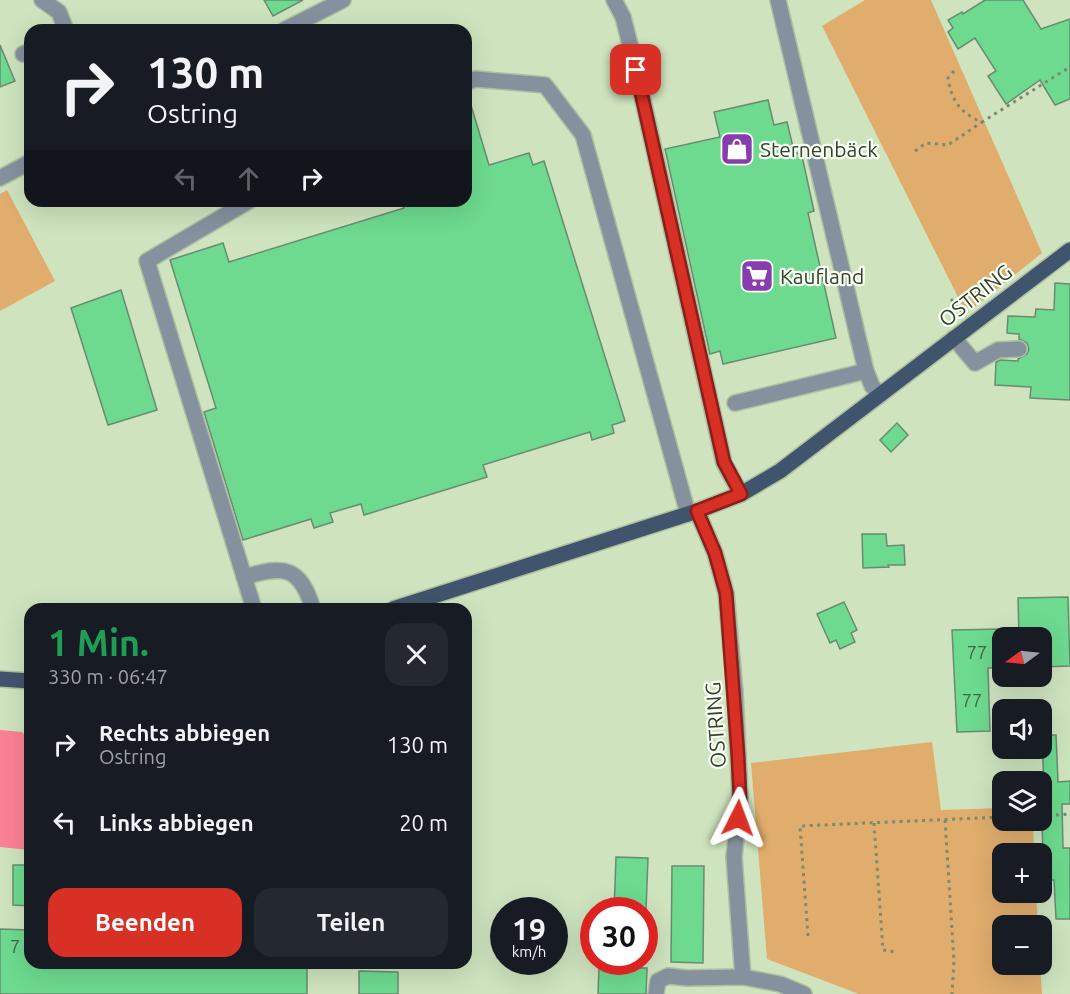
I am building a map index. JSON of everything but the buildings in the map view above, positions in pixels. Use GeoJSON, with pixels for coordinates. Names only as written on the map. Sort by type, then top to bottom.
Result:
{"type":"FeatureCollection","features":[{"type":"Feature","properties":{"kind":"main road","name":"OSTRING"},"geometry":{"type":"LineString","coordinates":[[412,603],[692,513],[741,494],[780,471],[1070,250]]}},
{"type":"Feature","properties":{"kind":"main road"},"geometry":{"type":"LineString","coordinates":[[0,679],[24,681]]}},
{"type":"Feature","properties":{"kind":"street"},"geometry":{"type":"LineString","coordinates":[[42,0],[59,12],[64,24]]}},
{"type":"Feature","properties":{"kind":"street"},"geometry":{"type":"LineString","coordinates":[[296,24],[343,0]]}},
{"type":"Feature","properties":{"kind":"street"},"geometry":{"type":"LineString","coordinates":[[614,0],[623,17],[634,60],[724,462],[741,494]]}},
{"type":"Feature","properties":{"kind":"street"},"geometry":{"type":"LineString","coordinates":[[778,0],[866,371],[880,395]]}},
{"type":"Feature","properties":{"kind":"street"},"geometry":{"type":"LineString","coordinates":[[472,80],[545,85],[583,135],[692,513]]}},
{"type":"Feature","properties":{"kind":"street"},"geometry":{"type":"LineString","coordinates":[[0,178],[24,165]]}},
{"type":"Feature","properties":{"kind":"street"},"geometry":{"type":"LineString","coordinates":[[239,207],[147,261],[252,603]]}},
{"type":"Feature","properties":{"kind":"street"},"geometry":{"type":"LineString","coordinates":[[954,338],[975,363],[998,350],[1019,349]]}},
{"type":"Feature","properties":{"kind":"street"},"geometry":{"type":"LineString","coordinates":[[735,403],[866,371]]}},
{"type":"Feature","properties":{"kind":"street","name":"OSTRING"},"geometry":{"type":"LineString","coordinates":[[692,513],[715,553],[726,593],[735,692],[740,798],[734,857],[743,977]]}},
{"type":"Feature","properties":{"kind":"street"},"geometry":{"type":"LineString","coordinates":[[244,577],[269,570],[285,571],[300,580],[311,603]]}},
{"type":"Feature","properties":{"kind":"street"},"geometry":{"type":"LineString","coordinates":[[656,994],[658,981],[668,976],[743,977],[780,984],[804,994]]}},
{"type":"Feature","properties":{"kind":"path"},"geometry":{"type":"LineString","coordinates":[[915,151],[926,143],[948,145],[1070,67]]}},
{"type":"Feature","properties":{"kind":"path"},"geometry":{"type":"LineString","coordinates":[[954,71],[948,78],[957,104],[968,117],[982,122]]}},
{"type":"Feature","properties":{"kind":"path"},"geometry":{"type":"LineString","coordinates":[[1052,815],[1070,814]]}},
{"type":"Feature","properties":{"kind":"path"},"geometry":{"type":"LineString","coordinates":[[808,936],[800,826],[992,818]]}},
{"type":"Feature","properties":{"kind":"path"},"geometry":{"type":"LineString","coordinates":[[945,820],[954,961],[952,994]]}},
{"type":"Feature","properties":{"kind":"path"},"geometry":{"type":"LineString","coordinates":[[874,823],[883,951],[895,952]]}},
{"type":"Feature","properties":{"kind":"shaded area"},"geometry":{"type":"Polygon","coordinates":[[[865,0],[931,0],[1042,253],[972,309],[962,305],[822,26],[865,0]]]}},
{"type":"Feature","properties":{"kind":"shaded area"},"geometry":{"type":"Polygon","coordinates":[[[7,190],[55,281],[0,311],[0,194],[7,190]]]}},
{"type":"Feature","properties":{"kind":"shaded area"},"geometry":{"type":"Polygon","coordinates":[[[0,730],[22,732],[24,734],[24,849],[0,847],[0,730]]]}},
{"type":"Feature","properties":{"kind":"shaded area"},"geometry":{"type":"Polygon","coordinates":[[[932,742],[941,810],[992,808],[992,831],[1033,831],[1034,843],[992,843],[992,903],[1037,903],[1037,915],[992,915],[992,975],[1041,975],[1042,994],[859,994],[767,959],[751,763],[932,742]]]}},
{"type":"Feature","properties":{"kind":"place","name":"Sternenbäck"},"geometry":{"type":"Point","coordinates":[737,149]}},
{"type":"Feature","properties":{"kind":"place","name":"Kaufland"},"geometry":{"type":"Point","coordinates":[757,276]}},
{"type":"Feature","properties":{"kind":"route"},"geometry":{"type":"LineString","coordinates":[[636,70],[724,462],[730,478],[741,494],[697,511],[715,553],[726,593],[735,692],[740,798],[738,818]]}}]}
